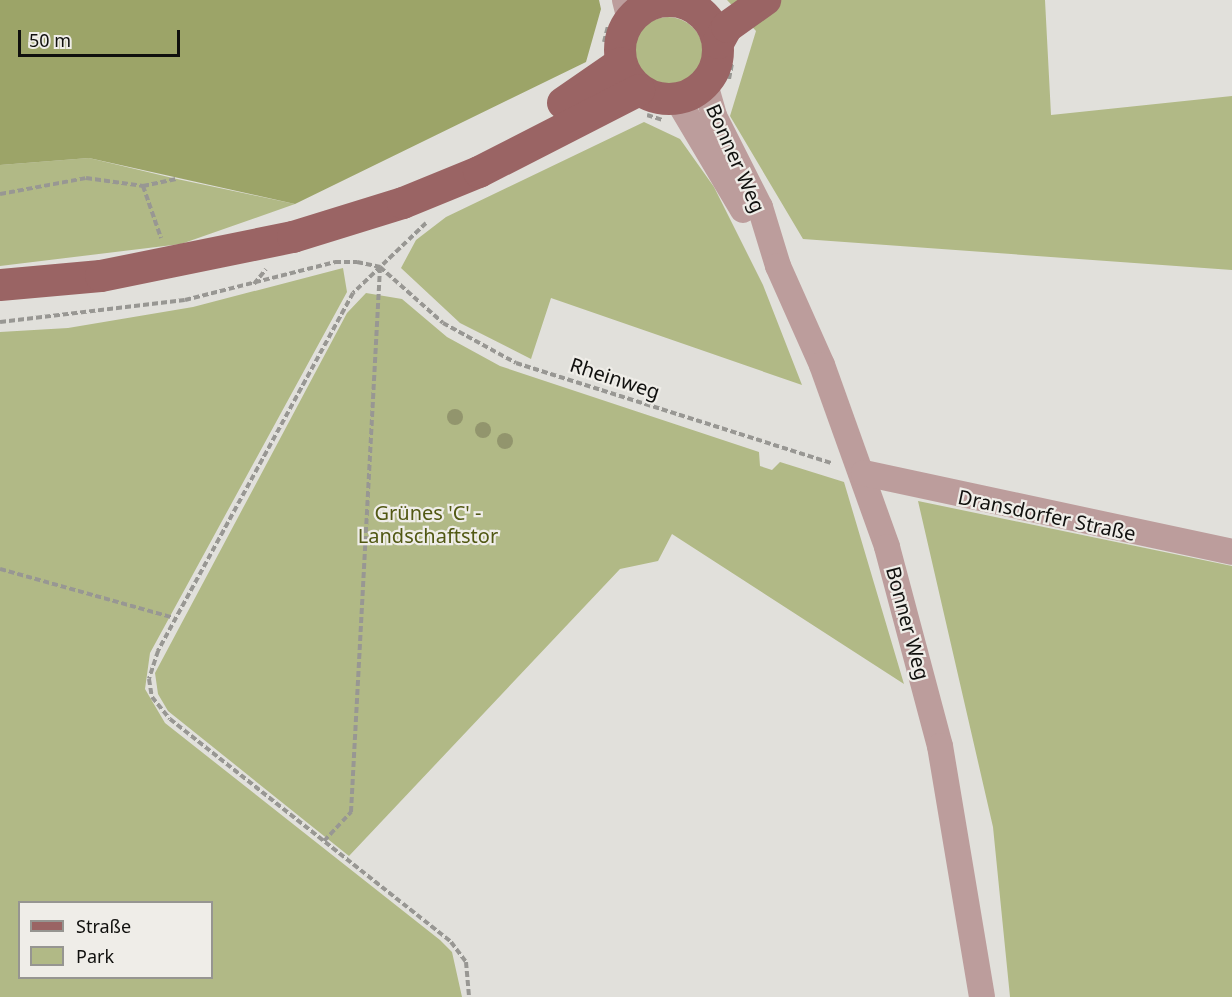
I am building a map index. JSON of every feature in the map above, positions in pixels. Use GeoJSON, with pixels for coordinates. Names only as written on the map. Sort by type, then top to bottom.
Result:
{"type":"FeatureCollection","features":[{"type":"Feature","properties":{"kind":"main road"},"geometry":{"type":"LineString","coordinates":[[718,43],[728,27],[765,0]]}},
{"type":"Feature","properties":{"kind":"main road"},"geometry":{"type":"LineString","coordinates":[[320,228],[470,156],[598,83],[622,33],[622,13],[659,1],[712,5],[718,58],[705,84],[677,99],[639,90],[612,55]]}},
{"type":"Feature","properties":{"kind":"main road"},"geometry":{"type":"LineString","coordinates":[[0,285],[170,264],[320,228],[479,171],[639,90]]}},
{"type":"Feature","properties":{"kind":"street","name":"Bonner Weg"},"geometry":{"type":"LineString","coordinates":[[705,84],[714,116],[760,207],[778,266],[864,473],[913,634],[940,746],[981,997]]}},
{"type":"Feature","properties":{"kind":"street","name":"Bonner Weg"},"geometry":{"type":"LineString","coordinates":[[677,99],[778,266]]}},
{"type":"Feature","properties":{"kind":"street","name":"Dransdorfer Straße"},"geometry":{"type":"LineString","coordinates":[[864,473],[1232,552]]}},
{"type":"Feature","properties":{"kind":"path"},"geometry":{"type":"LineString","coordinates":[[612,55],[622,13]]}},
{"type":"Feature","properties":{"kind":"path"},"geometry":{"type":"LineString","coordinates":[[0,194],[86,178],[143,186],[177,179]]}},
{"type":"Feature","properties":{"kind":"path"},"geometry":{"type":"LineString","coordinates":[[143,186],[170,264]]}},
{"type":"Feature","properties":{"kind":"path"},"geometry":{"type":"LineString","coordinates":[[0,322],[184,300],[341,261],[380,267]]}},
{"type":"Feature","properties":{"kind":"path"},"geometry":{"type":"LineString","coordinates":[[380,267],[353,293],[158,651],[149,679],[163,713],[451,942],[466,962],[469,997]]}},
{"type":"Feature","properties":{"kind":"path"},"geometry":{"type":"LineString","coordinates":[[324,841],[351,812],[380,267]]}},
{"type":"Feature","properties":{"kind":"path","name":"Rheinweg"},"geometry":{"type":"LineString","coordinates":[[380,267],[443,323],[507,359],[864,473]]}},
{"type":"Feature","properties":{"kind":"path"},"geometry":{"type":"LineString","coordinates":[[0,569],[171,617]]}},
{"type":"Feature","properties":{"kind":"green space"},"geometry":{"type":"Polygon","coordinates":[[[0,0],[599,0],[601,9],[586,62],[295,204],[89,158],[0,165],[0,0]]]}},
{"type":"Feature","properties":{"kind":"green space"},"geometry":{"type":"Polygon","coordinates":[[[727,0],[1045,0],[1051,115],[1232,96],[1232,270],[803,239],[730,116],[756,31],[727,0]]]}},
{"type":"Feature","properties":{"kind":"green space"},"geometry":{"type":"Polygon","coordinates":[[[668,17],[681,20],[693,27],[700,39],[703,52],[700,65],[693,77],[681,84],[668,87],[655,84],[643,77],[636,65],[633,52],[636,39],[643,27],[655,20],[668,17]]]}},
{"type":"Feature","properties":{"kind":"green space"},"geometry":{"type":"Polygon","coordinates":[[[644,122],[680,139],[714,187],[763,285],[802,385],[551,298],[531,359],[460,323],[401,268],[416,240],[446,217],[644,122]]]}},
{"type":"Feature","properties":{"kind":"green space"},"geometry":{"type":"Polygon","coordinates":[[[89,158],[295,204],[181,244],[0,266],[0,165],[89,158]]]}},
{"type":"Feature","properties":{"kind":"green space"},"geometry":{"type":"Polygon","coordinates":[[[343,268],[347,292],[150,653],[145,689],[165,723],[440,940],[452,952],[462,997],[0,997],[0,332],[68,328],[193,307],[343,268]]]}},
{"type":"Feature","properties":{"kind":"green space","name":"Grünes 'C' - Landschaftstor"},"geometry":{"type":"Polygon","coordinates":[[[366,293],[402,299],[447,337],[500,366],[759,452],[760,466],[772,470],[780,462],[844,482],[904,684],[672,534],[658,561],[620,569],[349,856],[168,711],[158,694],[155,673],[347,313],[366,293]]]}},
{"type":"Feature","properties":{"kind":"green space"},"geometry":{"type":"Polygon","coordinates":[[[918,501],[1232,566],[1232,997],[1010,997],[993,827],[918,501]]]}}]}
